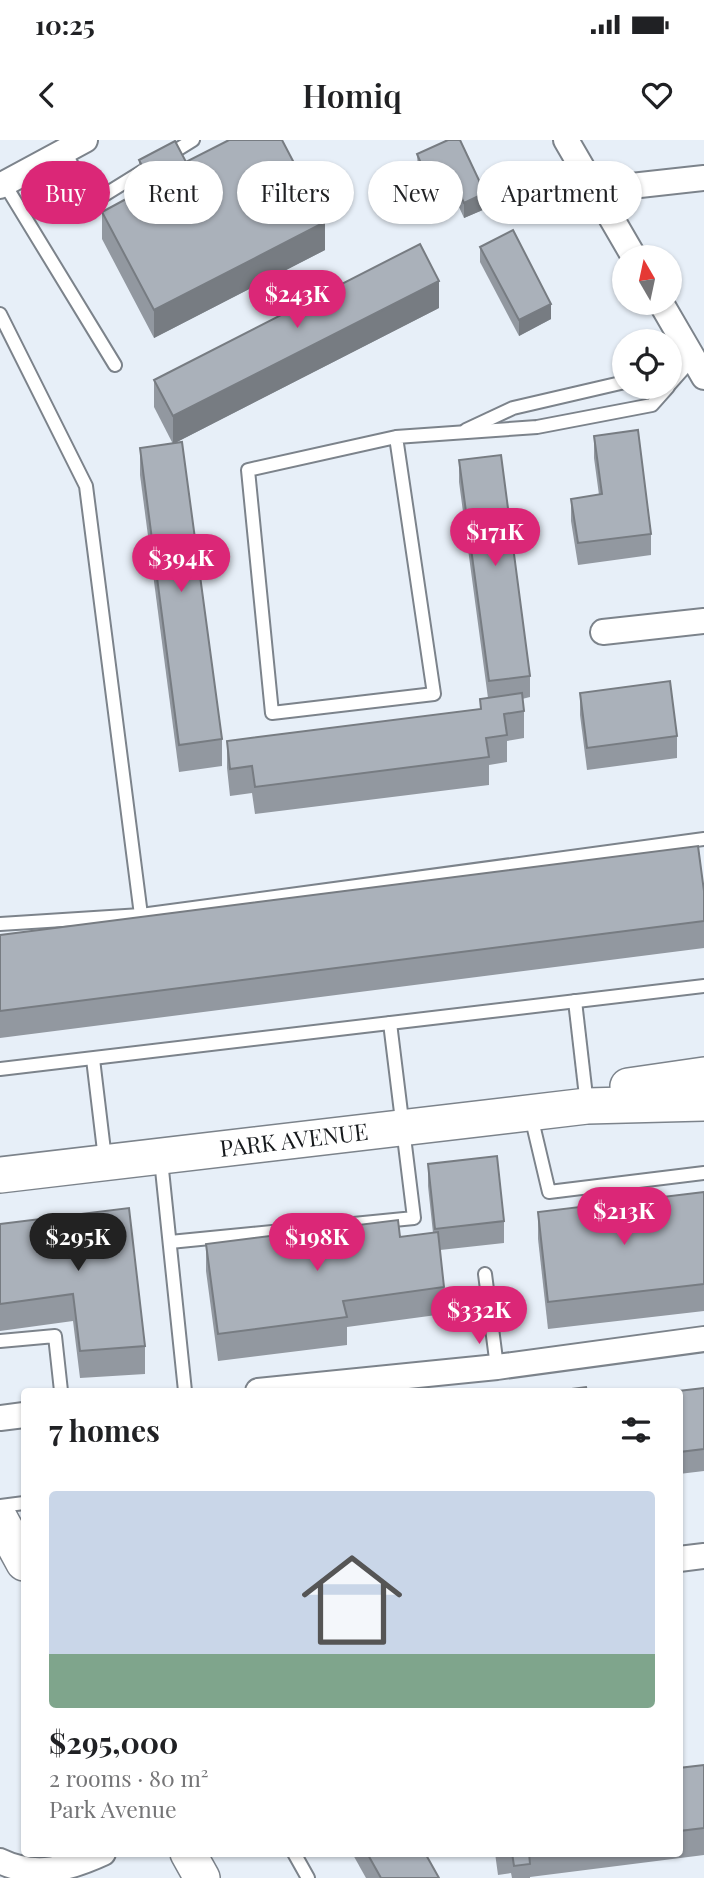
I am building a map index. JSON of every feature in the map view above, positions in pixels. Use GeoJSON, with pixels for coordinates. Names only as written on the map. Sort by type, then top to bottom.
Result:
{"type":"FeatureCollection","features":[{"type":"Feature","properties":{"kind":"street"},"geometry":{"type":"LineString","coordinates":[[566,140],[578,161]]}},
{"type":"Feature","properties":{"kind":"street"},"geometry":{"type":"LineString","coordinates":[[2,185],[74,146]]}},
{"type":"Feature","properties":{"kind":"street"},"geometry":{"type":"LineString","coordinates":[[642,185],[704,178]]}},
{"type":"Feature","properties":{"kind":"street"},"geometry":{"type":"LineString","coordinates":[[615,224],[627,245]]}},
{"type":"Feature","properties":{"kind":"street"},"geometry":{"type":"LineString","coordinates":[[668,315],[699,368]]}},
{"type":"Feature","properties":{"kind":"street"},"geometry":{"type":"LineString","coordinates":[[603,632],[704,621]]}},
{"type":"Feature","properties":{"kind":"street","name":"PARK AVENUE"},"geometry":{"type":"LineString","coordinates":[[587,1106],[617,1088],[704,1075]]}},
{"type":"Feature","properties":{"kind":"street","name":"PARK AVENUE"},"geometry":{"type":"LineString","coordinates":[[0,1175],[587,1106],[704,1103]]}},
{"type":"Feature","properties":{"kind":"street"},"geometry":{"type":"LineString","coordinates":[[288,1388],[497,1367],[704,1339]]}},
{"type":"Feature","properties":{"kind":"street"},"geometry":{"type":"LineString","coordinates":[[0,1418],[21,1415]]}},
{"type":"Feature","properties":{"kind":"street"},"geometry":{"type":"LineString","coordinates":[[0,1519],[19,1560]]}},
{"type":"Feature","properties":{"kind":"street"},"geometry":{"type":"LineString","coordinates":[[683,1559],[704,1556]]}},
{"type":"Feature","properties":{"kind":"street"},"geometry":{"type":"LineString","coordinates":[[0,1861],[9,1868],[31,1874],[53,1874],[93,1857]]}},
{"type":"Feature","properties":{"kind":"street"},"geometry":{"type":"LineString","coordinates":[[190,1857],[202,1878]]}},
{"type":"Feature","properties":{"kind":"lane"},"geometry":{"type":"LineString","coordinates":[[74,146],[93,202],[192,140]]}},
{"type":"Feature","properties":{"kind":"lane"},"geometry":{"type":"LineString","coordinates":[[2,185],[115,365]]}},
{"type":"Feature","properties":{"kind":"lane"},"geometry":{"type":"LineString","coordinates":[[0,314],[86,486],[141,915]]}},
{"type":"Feature","properties":{"kind":"lane"},"geometry":{"type":"LineString","coordinates":[[682,378],[699,368]]}},
{"type":"Feature","properties":{"kind":"lane"},"geometry":{"type":"LineString","coordinates":[[459,434],[513,408],[612,385]]}},
{"type":"Feature","properties":{"kind":"lane"},"geometry":{"type":"LineString","coordinates":[[396,437],[435,694],[272,713],[248,470],[396,437],[537,427],[652,405],[657,399]]}},
{"type":"Feature","properties":{"kind":"lane"},"geometry":{"type":"LineString","coordinates":[[0,924],[141,915],[704,839]]}},
{"type":"Feature","properties":{"kind":"lane"},"geometry":{"type":"LineString","coordinates":[[0,1069],[704,986]]}},
{"type":"Feature","properties":{"kind":"lane"},"geometry":{"type":"LineString","coordinates":[[575,1001],[587,1106]]}},
{"type":"Feature","properties":{"kind":"lane"},"geometry":{"type":"LineString","coordinates":[[170,1242],[414,1218],[390,1023]]}},
{"type":"Feature","properties":{"kind":"lane"},"geometry":{"type":"LineString","coordinates":[[93,1059],[106,1163]]}},
{"type":"Feature","properties":{"kind":"lane"},"geometry":{"type":"LineString","coordinates":[[530,1113],[549,1192],[704,1172]]}},
{"type":"Feature","properties":{"kind":"lane"},"geometry":{"type":"LineString","coordinates":[[160,1156],[185,1388]]}},
{"type":"Feature","properties":{"kind":"lane"},"geometry":{"type":"LineString","coordinates":[[485,1274],[497,1367]]}},
{"type":"Feature","properties":{"kind":"lane"},"geometry":{"type":"LineString","coordinates":[[0,1341],[55,1336],[61,1388]]}},
{"type":"Feature","properties":{"kind":"lane"},"geometry":{"type":"LineString","coordinates":[[0,1506],[21,1503]]}},
{"type":"Feature","properties":{"kind":"lane"},"geometry":{"type":"LineString","coordinates":[[296,1857],[308,1878]]}},
{"type":"Feature","properties":{"kind":"building"},"geometry":{"type":"Polygon","coordinates":[[[229,140],[282,140],[293,161],[237,161],[237,224],[321,224],[154,310],[108,224],[110,208],[124,200],[124,224],[223,224],[223,161],[188,161],[229,140]]]}},
{"type":"Feature","properties":{"kind":"building"},"geometry":{"type":"Polygon","coordinates":[[[448,140],[460,140],[477,176],[477,197],[464,203],[463,201],[463,161],[420,161],[417,154],[448,140]]]}},
{"type":"Feature","properties":{"kind":"building"},"geometry":{"type":"Polygon","coordinates":[[[175,141],[185,161],[140,161],[139,160],[175,141]]]}},
{"type":"Feature","properties":{"kind":"building"},"geometry":{"type":"Polygon","coordinates":[[[513,230],[551,304],[519,320],[480,247],[513,230]]]}},
{"type":"Feature","properties":{"kind":"building"},"geometry":{"type":"Polygon","coordinates":[[[420,244],[439,281],[173,416],[154,380],[420,244]]]}},
{"type":"Feature","properties":{"kind":"building"},"geometry":{"type":"Polygon","coordinates":[[[638,430],[651,534],[578,543],[571,499],[602,494],[594,436],[638,430]]]}},
{"type":"Feature","properties":{"kind":"building"},"geometry":{"type":"Polygon","coordinates":[[[182,442],[222,739],[179,745],[140,448],[182,442]]]}},
{"type":"Feature","properties":{"kind":"building"},"geometry":{"type":"Polygon","coordinates":[[[501,455],[530,676],[489,681],[459,460],[501,455]]]}},
{"type":"Feature","properties":{"kind":"building"},"geometry":{"type":"Polygon","coordinates":[[[670,681],[677,736],[587,748],[580,693],[670,681]]]}},
{"type":"Feature","properties":{"kind":"building"},"geometry":{"type":"Polygon","coordinates":[[[522,693],[524,711],[504,714],[507,735],[486,738],[489,757],[255,787],[252,766],[230,769],[227,741],[481,709],[480,699],[522,693]]]}},
{"type":"Feature","properties":{"kind":"building"},"geometry":{"type":"Polygon","coordinates":[[[698,846],[704,891],[704,921],[0,1011],[0,935],[698,846]]]}},
{"type":"Feature","properties":{"kind":"building"},"geometry":{"type":"Polygon","coordinates":[[[497,1156],[504,1221],[435,1229],[428,1164],[497,1156]]]}},
{"type":"Feature","properties":{"kind":"building"},"geometry":{"type":"Polygon","coordinates":[[[704,1192],[704,1284],[548,1302],[538,1212],[704,1192]]]}},
{"type":"Feature","properties":{"kind":"building"},"geometry":{"type":"Polygon","coordinates":[[[129,1208],[145,1346],[80,1351],[73,1294],[0,1304],[0,1224],[129,1208]]]}},
{"type":"Feature","properties":{"kind":"building"},"geometry":{"type":"Polygon","coordinates":[[[398,1220],[400,1237],[438,1232],[444,1287],[343,1301],[347,1317],[218,1334],[206,1244],[398,1220]]]}},
{"type":"Feature","properties":{"kind":"building"},"geometry":{"type":"Polygon","coordinates":[[[704,1388],[704,1449],[683,1452],[683,1390],[704,1388]]]}},
{"type":"Feature","properties":{"kind":"building"},"geometry":{"type":"Polygon","coordinates":[[[704,1765],[704,1828],[683,1831],[683,1768],[704,1765]]]}},
{"type":"Feature","properties":{"kind":"building"},"geometry":{"type":"Polygon","coordinates":[[[369,1857],[427,1857],[439,1878],[381,1878],[369,1857]]]}},
{"type":"Feature","properties":{"kind":"building"},"geometry":{"type":"Polygon","coordinates":[[[513,1857],[529,1857],[530,1864],[514,1866],[513,1857]]]}}]}
